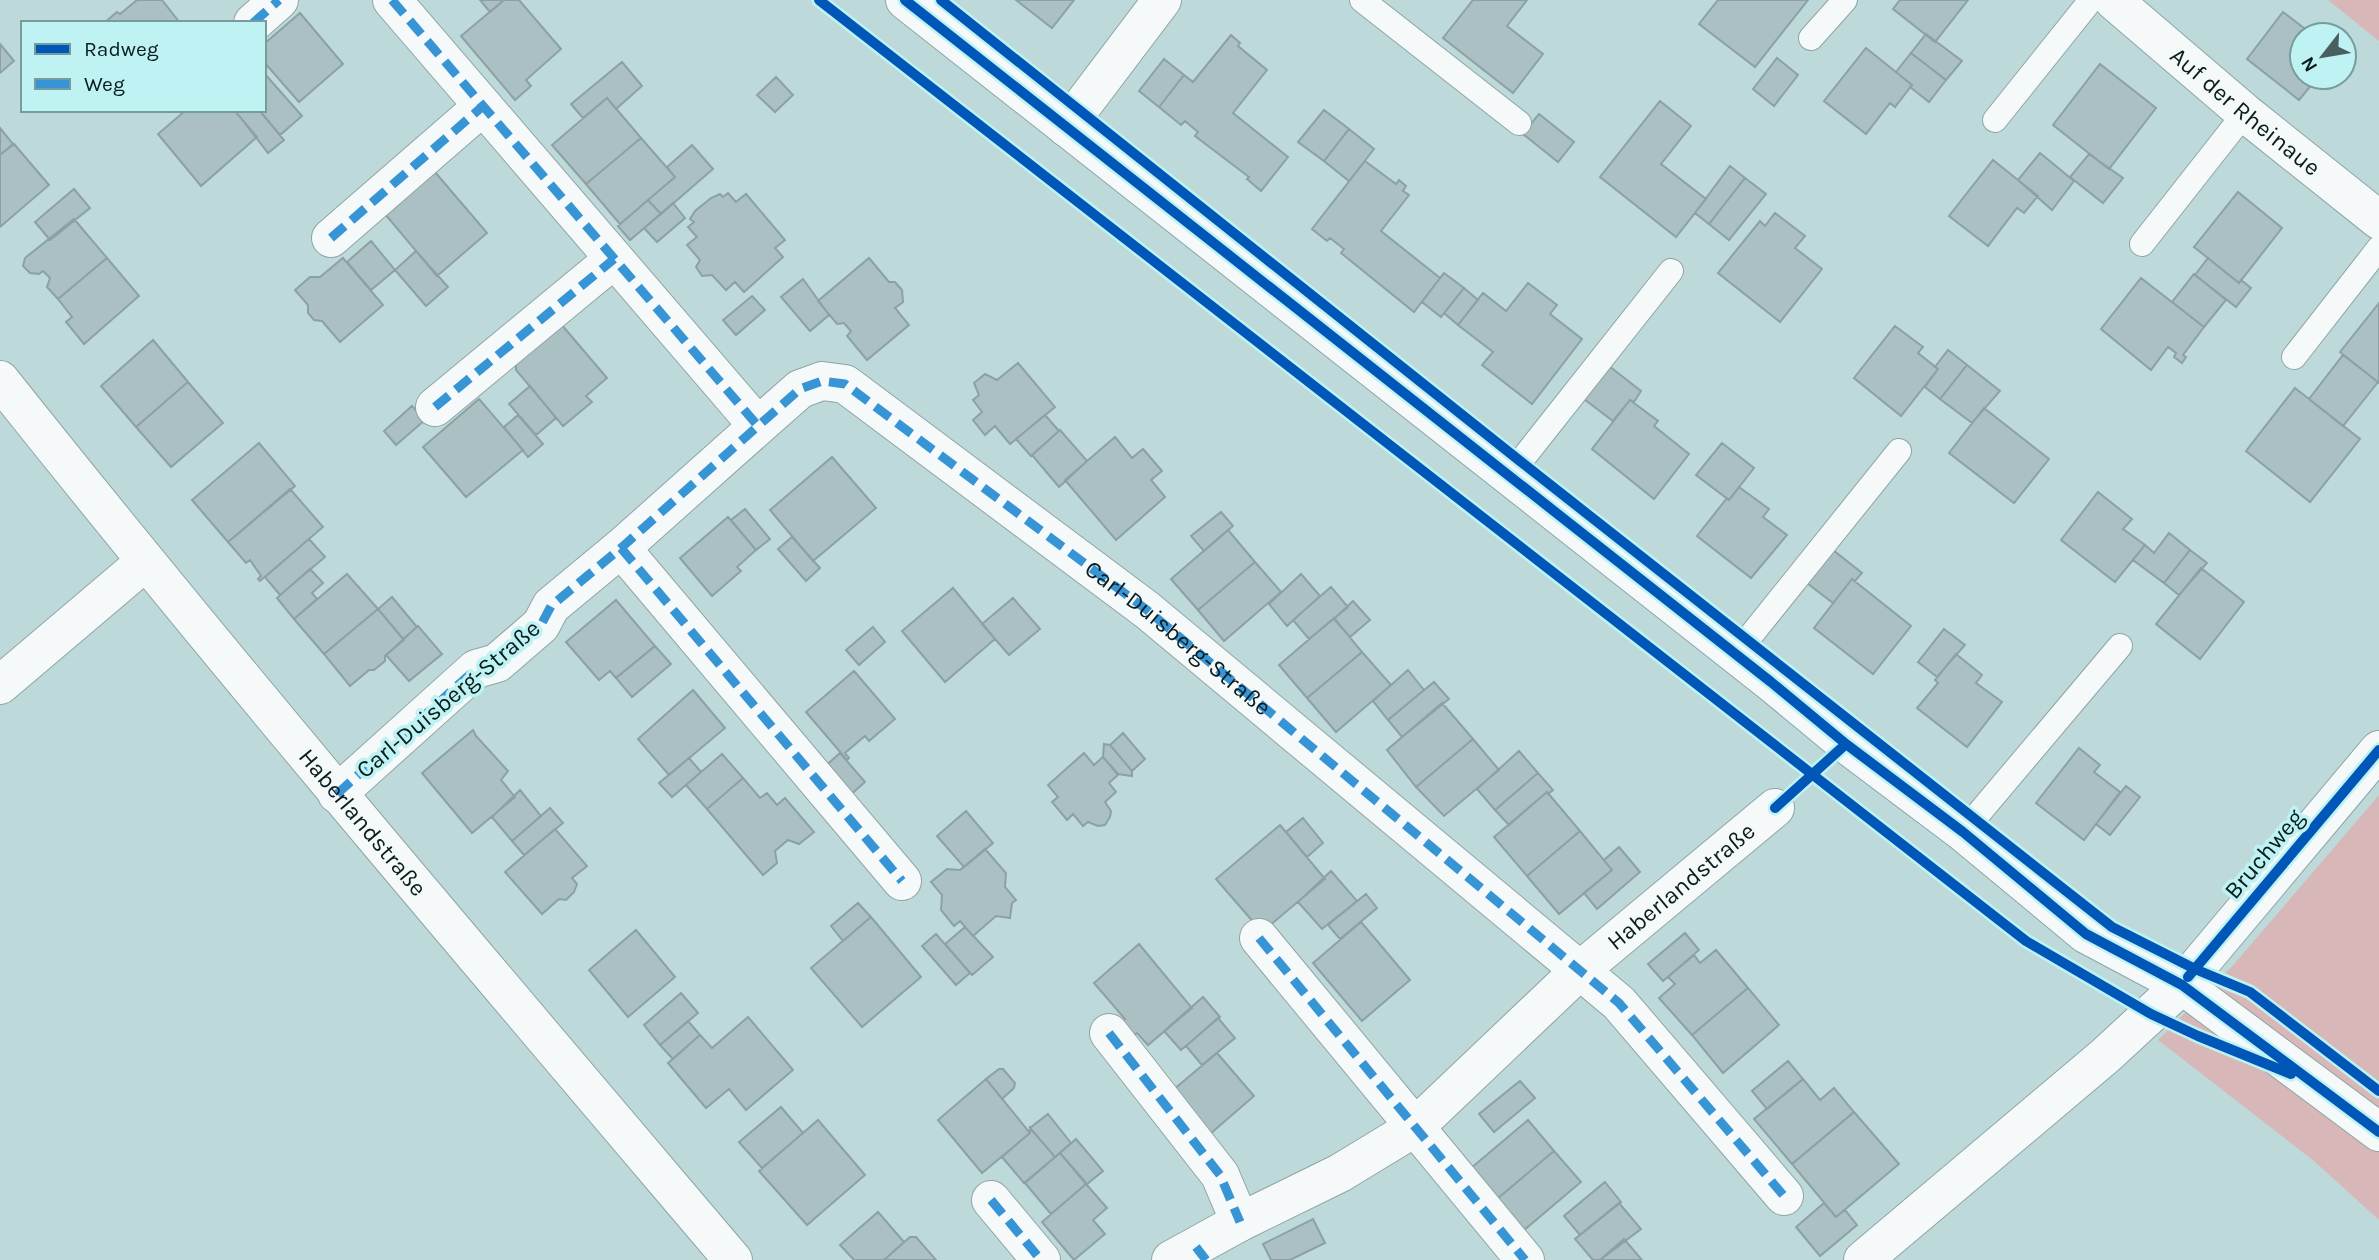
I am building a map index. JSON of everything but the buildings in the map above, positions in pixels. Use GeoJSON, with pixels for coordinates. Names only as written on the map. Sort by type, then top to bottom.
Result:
{"type":"FeatureCollection","features":[{"type":"Feature","properties":{"kind":"street"},"geometry":{"type":"LineString","coordinates":[[255,21],[279,0]]}},
{"type":"Feature","properties":{"kind":"street"},"geometry":{"type":"LineString","coordinates":[[392,0],[758,426]]}},
{"type":"Feature","properties":{"kind":"street"},"geometry":{"type":"LineString","coordinates":[[905,0],[1736,654],[1846,744],[1963,832],[2086,934],[2182,985],[2379,1132]]}},
{"type":"Feature","properties":{"kind":"street"},"geometry":{"type":"LineString","coordinates":[[1066,127],[1162,0]]}},
{"type":"Feature","properties":{"kind":"street","name":"Auf der Rheinaue"},"geometry":{"type":"LineString","coordinates":[[2113,0],[2245,113],[2379,220]]}},
{"type":"Feature","properties":{"kind":"street"},"geometry":{"type":"LineString","coordinates":[[331,238],[483,106]]}},
{"type":"Feature","properties":{"kind":"street"},"geometry":{"type":"LineString","coordinates":[[435,407],[614,259]]}},
{"type":"Feature","properties":{"kind":"street","name":"Haberlandstraße"},"geometry":{"type":"LineString","coordinates":[[0,380],[145,562],[337,794],[733,1260]]}},
{"type":"Feature","properties":{"kind":"street","name":"Carl-Duisberg-Straße"},"geometry":{"type":"LineString","coordinates":[[337,794],[476,669],[497,663],[541,625],[551,606],[621,548],[800,389],[822,380],[845,384],[1147,610],[1578,972]]}},
{"type":"Feature","properties":{"kind":"street"},"geometry":{"type":"LineString","coordinates":[[621,548],[902,881]]}},
{"type":"Feature","properties":{"kind":"street"},"geometry":{"type":"LineString","coordinates":[[0,685],[145,562]]}},
{"type":"Feature","properties":{"kind":"street","name":"Bruchweg"},"geometry":{"type":"LineString","coordinates":[[1863,1260],[2105,1056],[2182,985],[2379,750]]}},
{"type":"Feature","properties":{"kind":"street","name":"Haberlandstraße"},"geometry":{"type":"LineString","coordinates":[[1191,1256],[1240,1222],[1340,1173],[1414,1128],[1578,972],[1775,808]]}},
{"type":"Feature","properties":{"kind":"street"},"geometry":{"type":"LineString","coordinates":[[1259,938],[1525,1260]]}},
{"type":"Feature","properties":{"kind":"street"},"geometry":{"type":"LineString","coordinates":[[1578,972],[1619,1003],[1784,1196]]}},
{"type":"Feature","properties":{"kind":"street"},"geometry":{"type":"LineString","coordinates":[[1109,1033],[1220,1175],[1240,1222]]}},
{"type":"Feature","properties":{"kind":"street"},"geometry":{"type":"LineString","coordinates":[[991,1200],[1041,1260]]}},
{"type":"Feature","properties":{"kind":"lane"},"geometry":{"type":"LineString","coordinates":[[1362,0],[1519,123]]}},
{"type":"Feature","properties":{"kind":"lane"},"geometry":{"type":"LineString","coordinates":[[1811,38],[1845,0]]}},
{"type":"Feature","properties":{"kind":"lane"},"geometry":{"type":"LineString","coordinates":[[1996,120],[2091,0]]}},
{"type":"Feature","properties":{"kind":"lane"},"geometry":{"type":"LineString","coordinates":[[2142,244],[2245,113]]}},
{"type":"Feature","properties":{"kind":"lane"},"geometry":{"type":"LineString","coordinates":[[2294,357],[2379,248]]}},
{"type":"Feature","properties":{"kind":"lane"},"geometry":{"type":"LineString","coordinates":[[1509,476],[1671,271]]}},
{"type":"Feature","properties":{"kind":"lane"},"geometry":{"type":"LineString","coordinates":[[1736,654],[1899,451]]}},
{"type":"Feature","properties":{"kind":"lane"},"geometry":{"type":"LineString","coordinates":[[1963,832],[2120,646]]}},
{"type":"Feature","properties":{"kind":"shaded area"},"geometry":{"type":"Polygon","coordinates":[[[2328,0],[2379,0],[2379,41],[2358,24],[2358,21],[2354,21],[2328,0]]]}},
{"type":"Feature","properties":{"kind":"shaded area"},"geometry":{"type":"Polygon","coordinates":[[[2379,795],[2379,1220],[2314,1161],[2158,1040],[2235,963],[2379,795]]]}},
{"type":"Feature","properties":{"kind":"marked path"},"geometry":{"type":"LineString","coordinates":[[255,21],[279,0]]}},
{"type":"Feature","properties":{"kind":"marked path"},"geometry":{"type":"LineString","coordinates":[[392,0],[758,426],[800,389],[822,381],[845,384],[1147,610],[1619,1003],[1784,1196]]}},
{"type":"Feature","properties":{"kind":"marked path"},"geometry":{"type":"LineString","coordinates":[[331,238],[483,106]]}},
{"type":"Feature","properties":{"kind":"marked path"},"geometry":{"type":"LineString","coordinates":[[435,407],[614,259]]}},
{"type":"Feature","properties":{"kind":"marked path"},"geometry":{"type":"LineString","coordinates":[[337,794],[476,669],[497,663],[541,625],[551,606],[621,548],[758,426]]}},
{"type":"Feature","properties":{"kind":"marked path"},"geometry":{"type":"LineString","coordinates":[[621,548],[902,881]]}},
{"type":"Feature","properties":{"kind":"marked path"},"geometry":{"type":"LineString","coordinates":[[1259,938],[1525,1260]]}},
{"type":"Feature","properties":{"kind":"marked path"},"geometry":{"type":"LineString","coordinates":[[1109,1033],[1220,1175],[1240,1222]]}},
{"type":"Feature","properties":{"kind":"marked path"},"geometry":{"type":"LineString","coordinates":[[991,1200],[1041,1260]]}},
{"type":"Feature","properties":{"kind":"marked path"},"geometry":{"type":"LineString","coordinates":[[1196,1247],[1206,1260]]}},
{"type":"Feature","properties":{"kind":"cycle path"},"geometry":{"type":"LineString","coordinates":[[819,0],[2026,941],[2151,1014],[2291,1074]]}},
{"type":"Feature","properties":{"kind":"cycle path"},"geometry":{"type":"LineString","coordinates":[[905,0],[1771,682],[1846,744],[1963,832],[2086,934],[2182,985],[2379,1132]]}},
{"type":"Feature","properties":{"kind":"cycle path"},"geometry":{"type":"LineString","coordinates":[[941,0],[2112,927],[2195,969],[2250,992],[2379,1091]]}},
{"type":"Feature","properties":{"kind":"cycle path"},"geometry":{"type":"LineString","coordinates":[[1775,808],[1846,744]]}},
{"type":"Feature","properties":{"kind":"cycle path"},"geometry":{"type":"LineString","coordinates":[[2188,977],[2379,750]]}}]}
